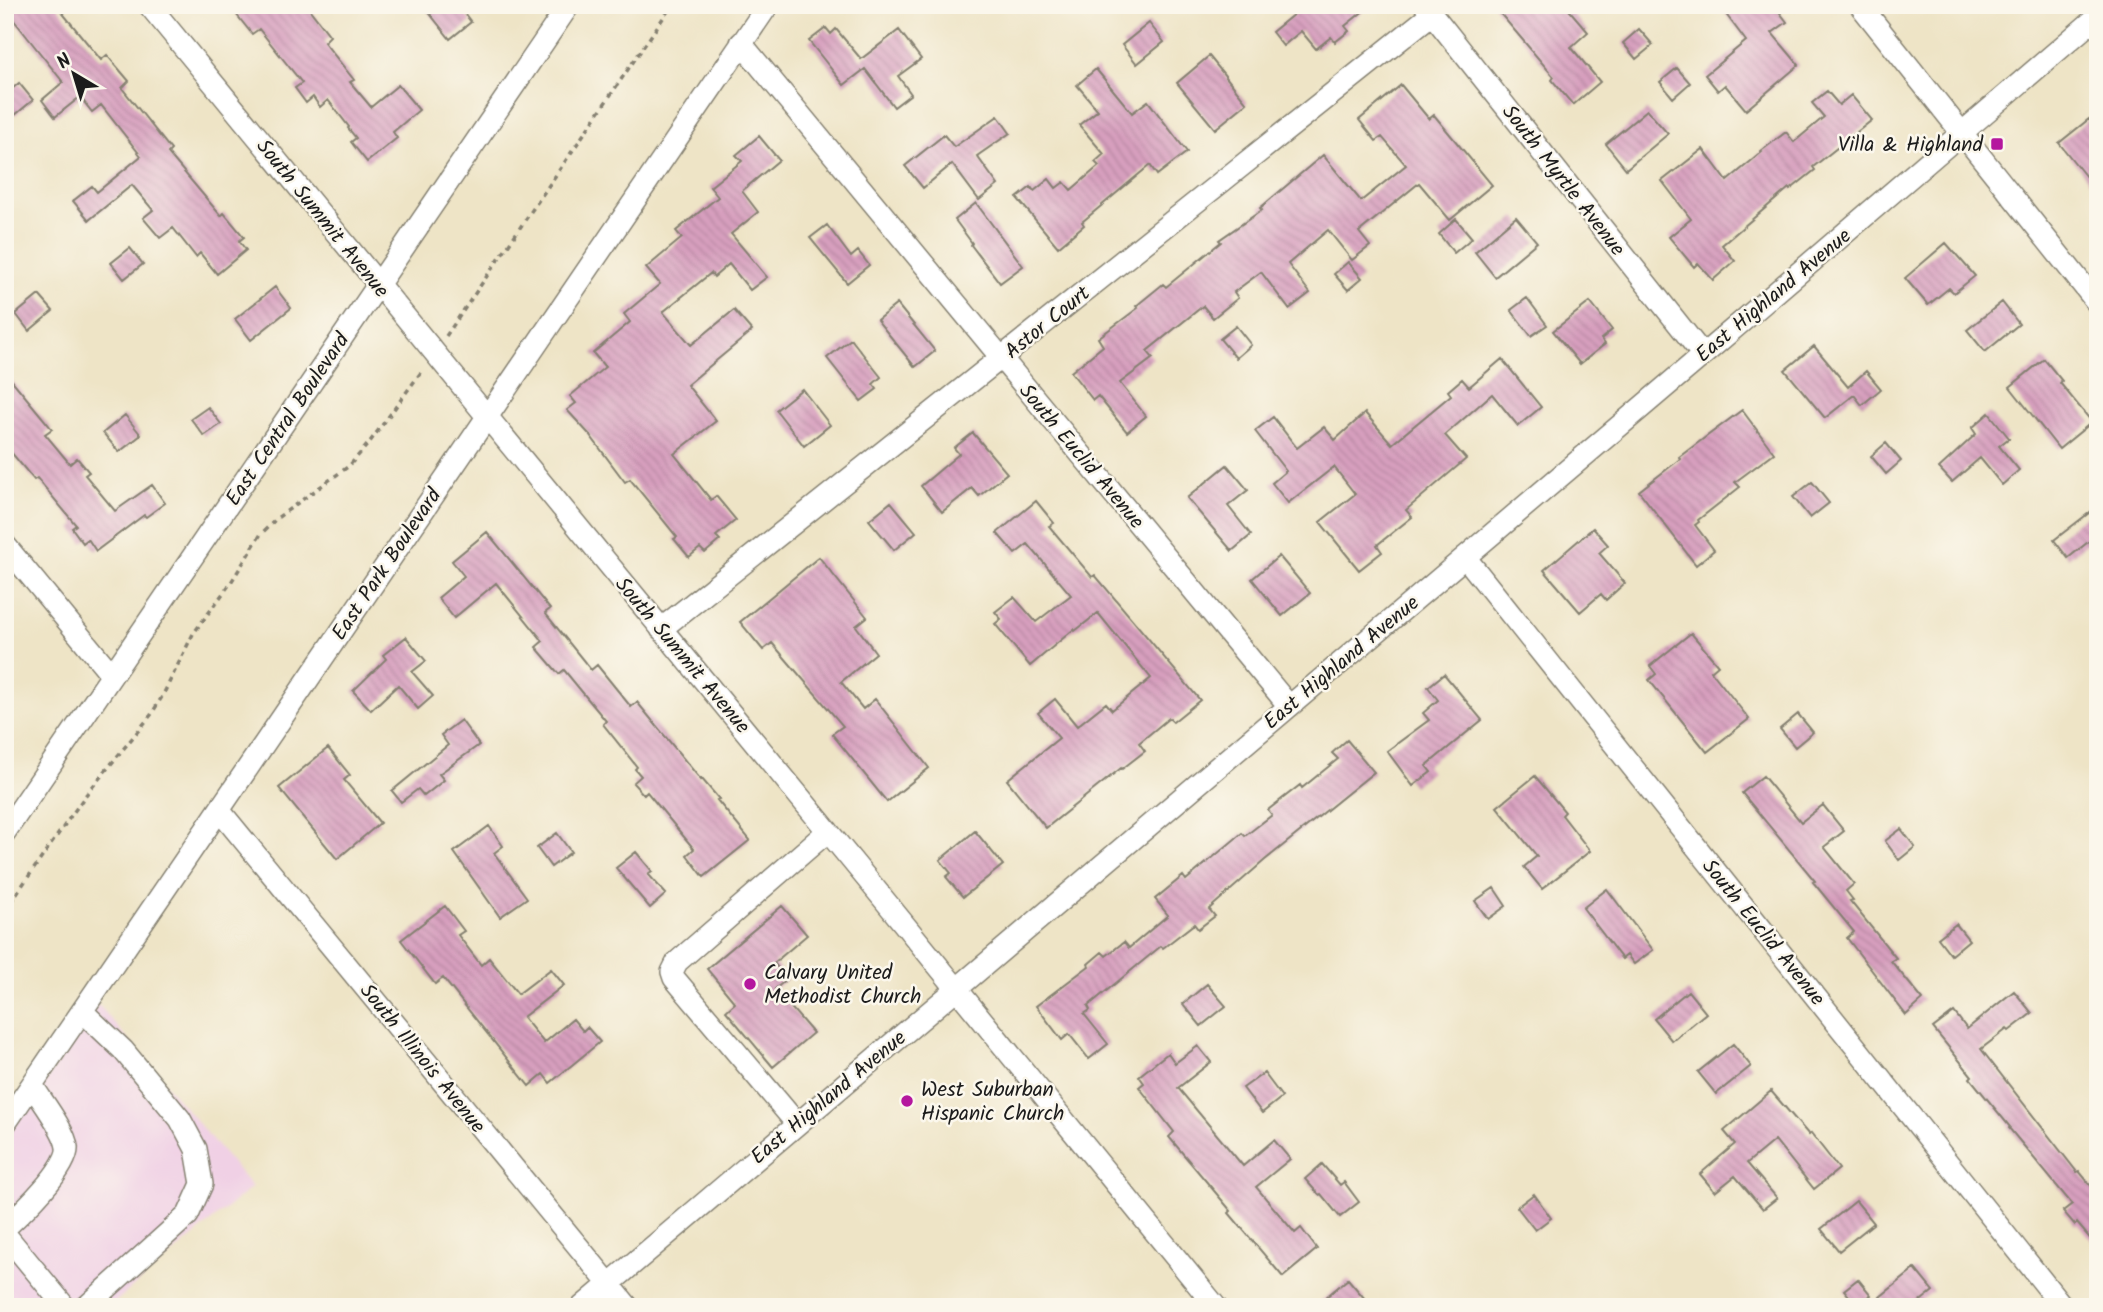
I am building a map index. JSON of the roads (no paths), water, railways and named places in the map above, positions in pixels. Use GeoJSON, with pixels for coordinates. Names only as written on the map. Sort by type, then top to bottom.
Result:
{"type":"FeatureCollection","features":[{"type":"Feature","properties":{"kind":"street","name":"South Summit Avenue"},"geometry":{"type":"LineString","coordinates":[[149,5],[1216,1307]]}},
{"type":"Feature","properties":{"kind":"street","name":"East Central Boulevard"},"geometry":{"type":"LineString","coordinates":[[5,832],[569,5]]}},
{"type":"Feature","properties":{"kind":"street","name":"East Park Boulevard"},"geometry":{"type":"LineString","coordinates":[[5,1124],[768,5]]}},
{"type":"Feature","properties":{"kind":"street"},"geometry":{"type":"LineString","coordinates":[[1860,5],[2098,304]]}},
{"type":"Feature","properties":{"kind":"street","name":"South Myrtle Avenue"},"geometry":{"type":"LineString","coordinates":[[1429,10],[1703,355]]}},
{"type":"Feature","properties":{"kind":"street","name":"Astor Court"},"geometry":{"type":"LineString","coordinates":[[661,629],[1001,358],[1429,10]]}},
{"type":"Feature","properties":{"kind":"street","name":"East Highland Avenue"},"geometry":{"type":"LineString","coordinates":[[582,1307],[2098,16]]}},
{"type":"Feature","properties":{"kind":"street","name":"South Euclid Avenue"},"geometry":{"type":"LineString","coordinates":[[741,43],[1289,706]]}},
{"type":"Feature","properties":{"kind":"street"},"geometry":{"type":"LineString","coordinates":[[5,545],[112,675]]}},
{"type":"Feature","properties":{"kind":"street","name":"South Euclid Avenue"},"geometry":{"type":"LineString","coordinates":[[1465,557],[2063,1307]]}},
{"type":"Feature","properties":{"kind":"street","name":"South Illinois Avenue"},"geometry":{"type":"LineString","coordinates":[[219,810],[628,1307]]}},
{"type":"Feature","properties":{"kind":"street"},"geometry":{"type":"LineString","coordinates":[[797,1124],[674,978],[672,972],[677,962],[828,831]]}},
{"type":"Feature","properties":{"kind":"street"},"geometry":{"type":"LineString","coordinates":[[82,1011],[122,1050],[180,1119],[196,1149],[202,1184],[188,1215],[86,1307]]}},
{"type":"Feature","properties":{"kind":"street"},"geometry":{"type":"LineString","coordinates":[[5,1228],[38,1195],[63,1164],[68,1149],[64,1136],[32,1085]]}},
{"type":"Feature","properties":{"kind":"street"},"geometry":{"type":"LineString","coordinates":[[5,1234],[65,1307]]}},
{"type":"Feature","properties":{"kind":"place","name":"Villa & Highland"},"geometry":{"type":"Point","coordinates":[1997,144]}},
{"type":"Feature","properties":{"kind":"place","name":"Calvary United Methodist Church"},"geometry":{"type":"Point","coordinates":[750,984]}},
{"type":"Feature","properties":{"kind":"place","name":"West Suburban Hispanic Church"},"geometry":{"type":"Point","coordinates":[907,1101]}}]}
